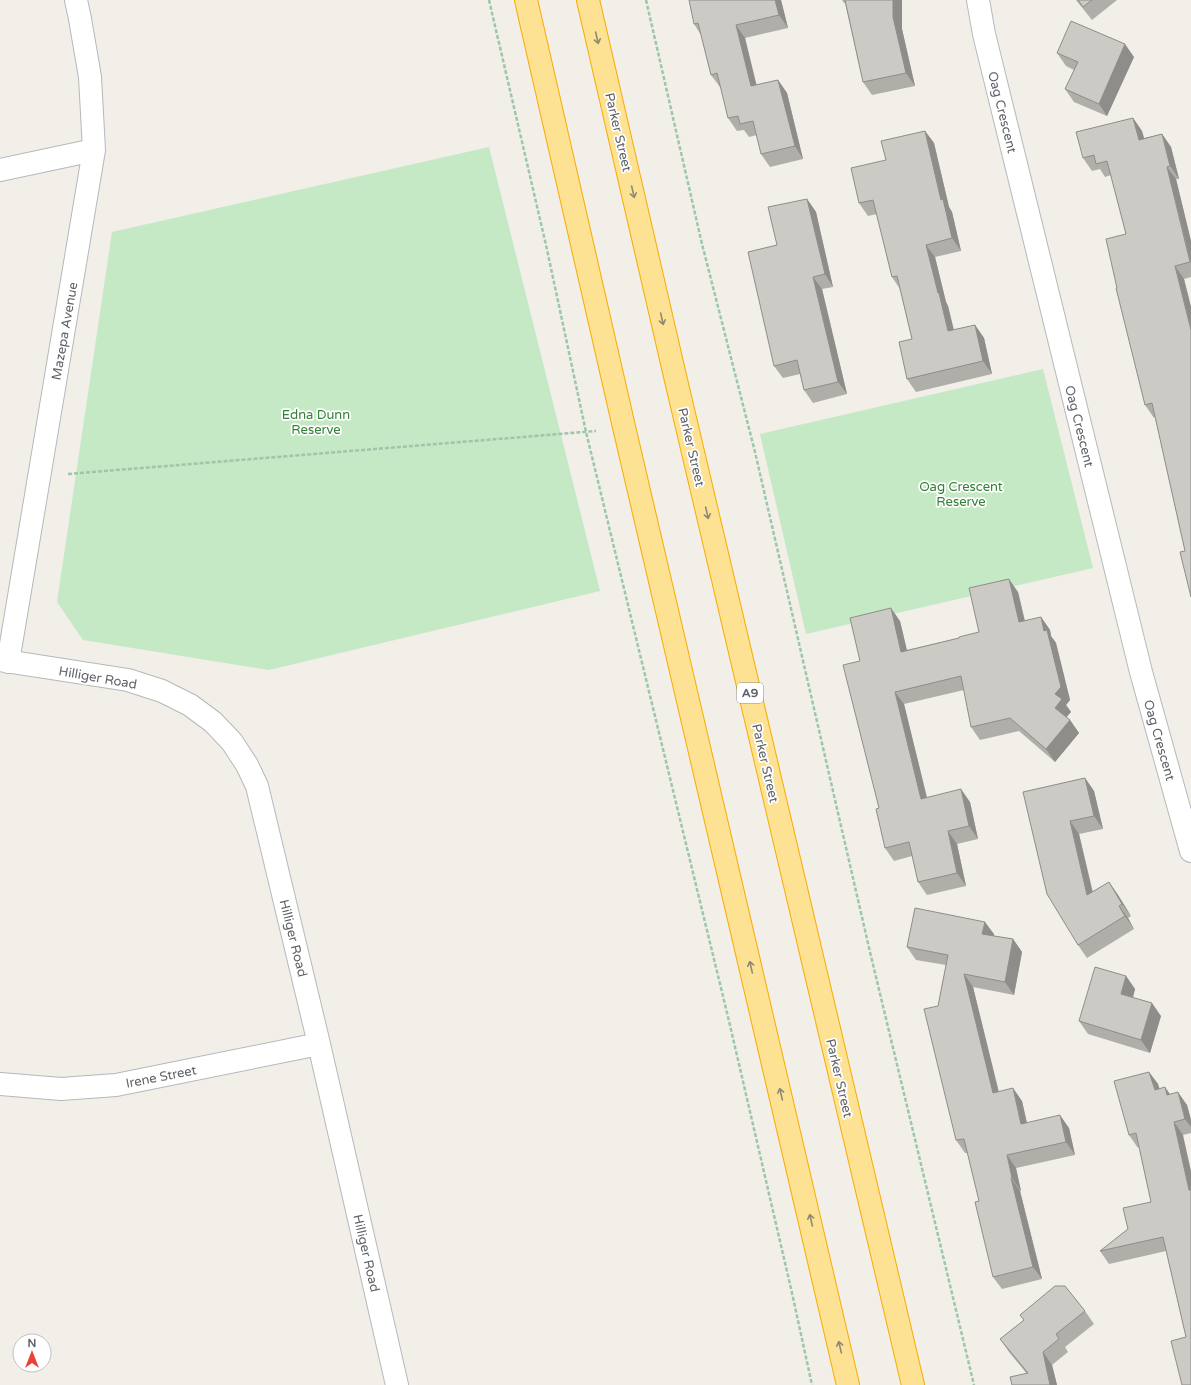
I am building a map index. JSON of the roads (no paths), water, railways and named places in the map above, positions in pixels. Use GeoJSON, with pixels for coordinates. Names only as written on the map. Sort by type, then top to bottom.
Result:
{"type":"FeatureCollection","features":[{"type":"Feature","properties":{"kind":"highway"},"geometry":{"type":"LineString","coordinates":[[526,0],[848,1385]]}},
{"type":"Feature","properties":{"kind":"highway","name":"Parker Street"},"geometry":{"type":"LineString","coordinates":[[588,0],[913,1385]]}},
{"type":"Feature","properties":{"kind":"street","name":"Mazepa Avenue"},"geometry":{"type":"LineString","coordinates":[[4,661],[40,472],[94,150],[90,77],[76,0]]}},
{"type":"Feature","properties":{"kind":"street","name":"Oag Crescent"},"geometry":{"type":"LineString","coordinates":[[978,0],[984,34],[1141,672],[1191,851]]}},
{"type":"Feature","properties":{"kind":"street"},"geometry":{"type":"LineString","coordinates":[[0,170],[94,150]]}},
{"type":"Feature","properties":{"kind":"street","name":"Hilliger Road"},"geometry":{"type":"LineString","coordinates":[[4,661],[128,680],[162,691],[190,705],[213,722],[232,742],[247,765],[257,786],[319,1044],[397,1385]]}},
{"type":"Feature","properties":{"kind":"street","name":"Irene Street"},"geometry":{"type":"LineString","coordinates":[[0,1084],[61,1089],[116,1085],[319,1044]]}},
{"type":"Feature","properties":{"kind":"park label","name":"Edna Dunn Reserve"},"geometry":{"type":"Point","coordinates":[316,422]}},
{"type":"Feature","properties":{"kind":"park label","name":"Oag Crescent Reserve"},"geometry":{"type":"Point","coordinates":[961,494]}}]}
